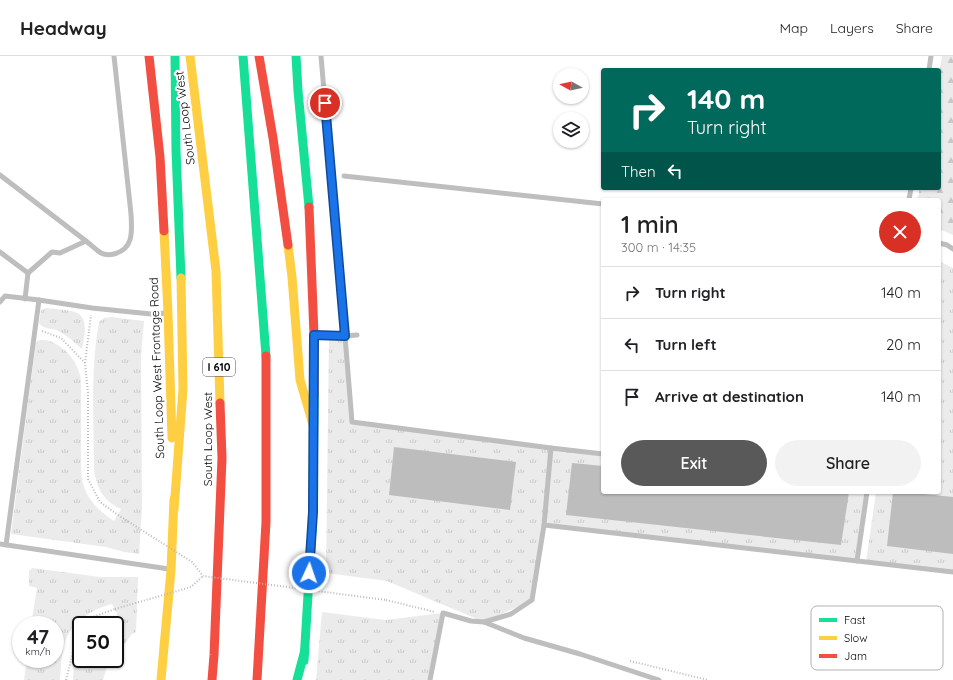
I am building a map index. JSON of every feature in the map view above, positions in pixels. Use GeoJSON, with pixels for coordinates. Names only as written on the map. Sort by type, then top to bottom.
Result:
{"type":"FeatureCollection","features":[{"type":"Feature","properties":{"kind":"main road","name":"South Loop West Frontage Road"},"geometry":{"type":"LineString","coordinates":[[149,56],[160,157],[168,313],[174,510],[161,680]]}},
{"type":"Feature","properties":{"kind":"main road"},"geometry":{"type":"LineString","coordinates":[[174,510],[183,389],[182,300],[176,150],[175,56]]}},
{"type":"Feature","properties":{"kind":"main road","name":"South Loop West"},"geometry":{"type":"LineString","coordinates":[[190,56],[216,271],[222,458],[212,680]]}},
{"type":"Feature","properties":{"kind":"main road"},"geometry":{"type":"LineString","coordinates":[[243,56],[266,355],[266,522],[258,680]]}},
{"type":"Feature","properties":{"kind":"main road"},"geometry":{"type":"LineString","coordinates":[[258,56],[273,138],[292,276],[300,380],[314,428]]}},
{"type":"Feature","properties":{"kind":"main road"},"geometry":{"type":"LineString","coordinates":[[296,56],[309,201],[314,335],[313,512],[302,680]]}},
{"type":"Feature","properties":{"kind":"main road"},"geometry":{"type":"LineString","coordinates":[[296,680],[305,650]]}},
{"type":"Feature","properties":{"kind":"lane"},"geometry":{"type":"LineString","coordinates":[[0,175],[102,254],[109,255],[118,253],[126,247],[132,234],[131,214],[114,56]]}},
{"type":"Feature","properties":{"kind":"lane"},"geometry":{"type":"LineString","coordinates":[[321,56],[352,422],[601,454]]}},
{"type":"Feature","properties":{"kind":"lane"},"geometry":{"type":"LineString","coordinates":[[929,68],[932,56]]}},
{"type":"Feature","properties":{"kind":"lane"},"geometry":{"type":"LineString","coordinates":[[344,176],[601,204]]}},
{"type":"Feature","properties":{"kind":"lane"},"geometry":{"type":"LineString","coordinates":[[25,299],[28,273],[52,252],[60,253],[86,241]]}},
{"type":"Feature","properties":{"kind":"lane"},"geometry":{"type":"LineString","coordinates":[[941,244],[953,248]]}},
{"type":"Feature","properties":{"kind":"lane"},"geometry":{"type":"LineString","coordinates":[[0,252],[28,273]]}},
{"type":"Feature","properties":{"kind":"lane"},"geometry":{"type":"LineString","coordinates":[[0,302],[5,296],[92,308],[151,314],[168,313]]}},
{"type":"Feature","properties":{"kind":"lane"},"geometry":{"type":"LineString","coordinates":[[39,300],[3,545],[170,570]]}},
{"type":"Feature","properties":{"kind":"lane"},"geometry":{"type":"LineString","coordinates":[[314,335],[357,335]]}},
{"type":"Feature","properties":{"kind":"lane"},"geometry":{"type":"LineString","coordinates":[[430,680],[443,613],[471,622],[484,622],[511,614],[532,600],[544,525],[551,448]]}},
{"type":"Feature","properties":{"kind":"lane"},"geometry":{"type":"LineString","coordinates":[[857,561],[867,494]]}},
{"type":"Feature","properties":{"kind":"lane"},"geometry":{"type":"LineString","coordinates":[[544,525],[953,572]]}},
{"type":"Feature","properties":{"kind":"lane"},"geometry":{"type":"LineString","coordinates":[[484,622],[524,638],[659,680]]}},
{"type":"Feature","properties":{"kind":"path"},"geometry":{"type":"LineString","coordinates":[[92,308],[85,363],[88,393],[88,479],[100,502],[192,562],[203,576],[386,600]]}},
{"type":"Feature","properties":{"kind":"path"},"geometry":{"type":"LineString","coordinates":[[35,329],[61,338],[85,363]]}},
{"type":"Feature","properties":{"kind":"path"},"geometry":{"type":"LineString","coordinates":[[96,616],[115,609],[191,588],[203,576]]}},
{"type":"Feature","properties":{"kind":"path"},"geometry":{"type":"LineString","coordinates":[[66,680],[72,656]]}},
{"type":"Feature","properties":{"kind":"green space"},"geometry":{"type":"Polygon","coordinates":[[[942,56],[953,56],[953,235],[941,230],[941,198],[918,198],[920,190],[941,190],[940,68],[942,56]]]}},
{"type":"Feature","properties":{"kind":"green space"},"geometry":{"type":"Polygon","coordinates":[[[941,262],[953,268],[953,572],[866,562],[876,494],[941,494],[941,262]]]}},
{"type":"Feature","properties":{"kind":"green space"},"geometry":{"type":"Polygon","coordinates":[[[47,308],[73,311],[83,318],[85,328],[82,349],[70,338],[56,330],[44,327],[39,323],[41,310],[47,308]]]}},
{"type":"Feature","properties":{"kind":"green space"},"geometry":{"type":"Polygon","coordinates":[[[111,317],[144,321],[141,356],[142,508],[139,554],[106,547],[11,534],[36,342],[41,340],[46,340],[64,349],[73,359],[80,375],[81,468],[86,492],[96,507],[114,521],[121,509],[108,501],[102,493],[96,481],[94,471],[93,378],[96,340],[99,322],[104,318],[111,317]]]}},
{"type":"Feature","properties":{"kind":"green space"},"geometry":{"type":"Polygon","coordinates":[[[345,336],[352,421],[601,454],[601,494],[867,494],[857,561],[544,525],[549,464],[532,600],[484,622],[387,581],[326,573],[329,338],[345,336]]]}},
{"type":"Feature","properties":{"kind":"green space"},"geometry":{"type":"Polygon","coordinates":[[[32,568],[100,577],[138,577],[136,632],[132,634],[124,645],[124,616],[118,616],[112,604],[86,616],[72,616],[72,629],[64,645],[64,616],[32,616],[37,588],[29,586],[29,571],[32,568]]]}},
{"type":"Feature","properties":{"kind":"green space"},"geometry":{"type":"Polygon","coordinates":[[[322,612],[385,620],[443,613],[430,680],[316,680],[322,612]]]}},
{"type":"Feature","properties":{"kind":"green space"},"geometry":{"type":"Polygon","coordinates":[[[26,668],[61,668],[60,680],[24,680],[26,668]]]}},
{"type":"Feature","properties":{"kind":"green space"},"geometry":{"type":"Polygon","coordinates":[[[74,668],[107,668],[103,680],[73,680],[74,668]]]}},
{"type":"Feature","properties":{"kind":"shaded area"},"geometry":{"type":"Polygon","coordinates":[[[394,447],[516,462],[510,510],[389,495],[394,447]]]}},
{"type":"Feature","properties":{"kind":"shaded area"},"geometry":{"type":"Polygon","coordinates":[[[572,463],[601,466],[601,494],[849,494],[841,545],[566,515],[572,463]]]}},
{"type":"Feature","properties":{"kind":"shaded area"},"geometry":{"type":"Polygon","coordinates":[[[893,494],[924,494],[953,497],[953,554],[887,546],[893,494]]]}},
{"type":"Feature","properties":{"kind":"traffic: fast"},"geometry":{"type":"LineString","coordinates":[[175,56],[176,150],[181,278]]}},
{"type":"Feature","properties":{"kind":"traffic: fast"},"geometry":{"type":"LineString","coordinates":[[243,56],[266,356]]}},
{"type":"Feature","properties":{"kind":"traffic: fast"},"geometry":{"type":"LineString","coordinates":[[296,56],[309,207]]}},
{"type":"Feature","properties":{"kind":"traffic: fast"},"geometry":{"type":"LineString","coordinates":[[304,661],[313,512],[314,395]]}},
{"type":"Feature","properties":{"kind":"traffic: fast"},"geometry":{"type":"LineString","coordinates":[[297,680],[305,650]]}},
{"type":"Feature","properties":{"kind":"traffic: slow"},"geometry":{"type":"LineString","coordinates":[[190,56],[216,271],[220,403]]}},
{"type":"Feature","properties":{"kind":"traffic: slow"},"geometry":{"type":"LineString","coordinates":[[164,231],[172,438]]}},
{"type":"Feature","properties":{"kind":"traffic: slow"},"geometry":{"type":"LineString","coordinates":[[288,245],[300,380],[314,428]]}},
{"type":"Feature","properties":{"kind":"traffic: slow"},"geometry":{"type":"LineString","coordinates":[[174,510],[183,389],[181,278]]}},
{"type":"Feature","properties":{"kind":"traffic: slow"},"geometry":{"type":"LineString","coordinates":[[161,680],[171,570],[174,499]]}},
{"type":"Feature","properties":{"kind":"traffic: jam"},"geometry":{"type":"LineString","coordinates":[[149,56],[160,157],[164,231]]}},
{"type":"Feature","properties":{"kind":"traffic: jam"},"geometry":{"type":"LineString","coordinates":[[259,56],[273,138],[288,245]]}},
{"type":"Feature","properties":{"kind":"traffic: jam"},"geometry":{"type":"LineString","coordinates":[[309,207],[314,335],[314,395]]}},
{"type":"Feature","properties":{"kind":"traffic: jam"},"geometry":{"type":"LineString","coordinates":[[257,680],[266,522],[266,356]]}},
{"type":"Feature","properties":{"kind":"traffic: jam"},"geometry":{"type":"LineString","coordinates":[[212,680],[222,458],[220,403]]}},
{"type":"Feature","properties":{"kind":"route"},"geometry":{"type":"LineString","coordinates":[[309,573],[313,512],[314,335],[345,336],[325,103]]}}]}
